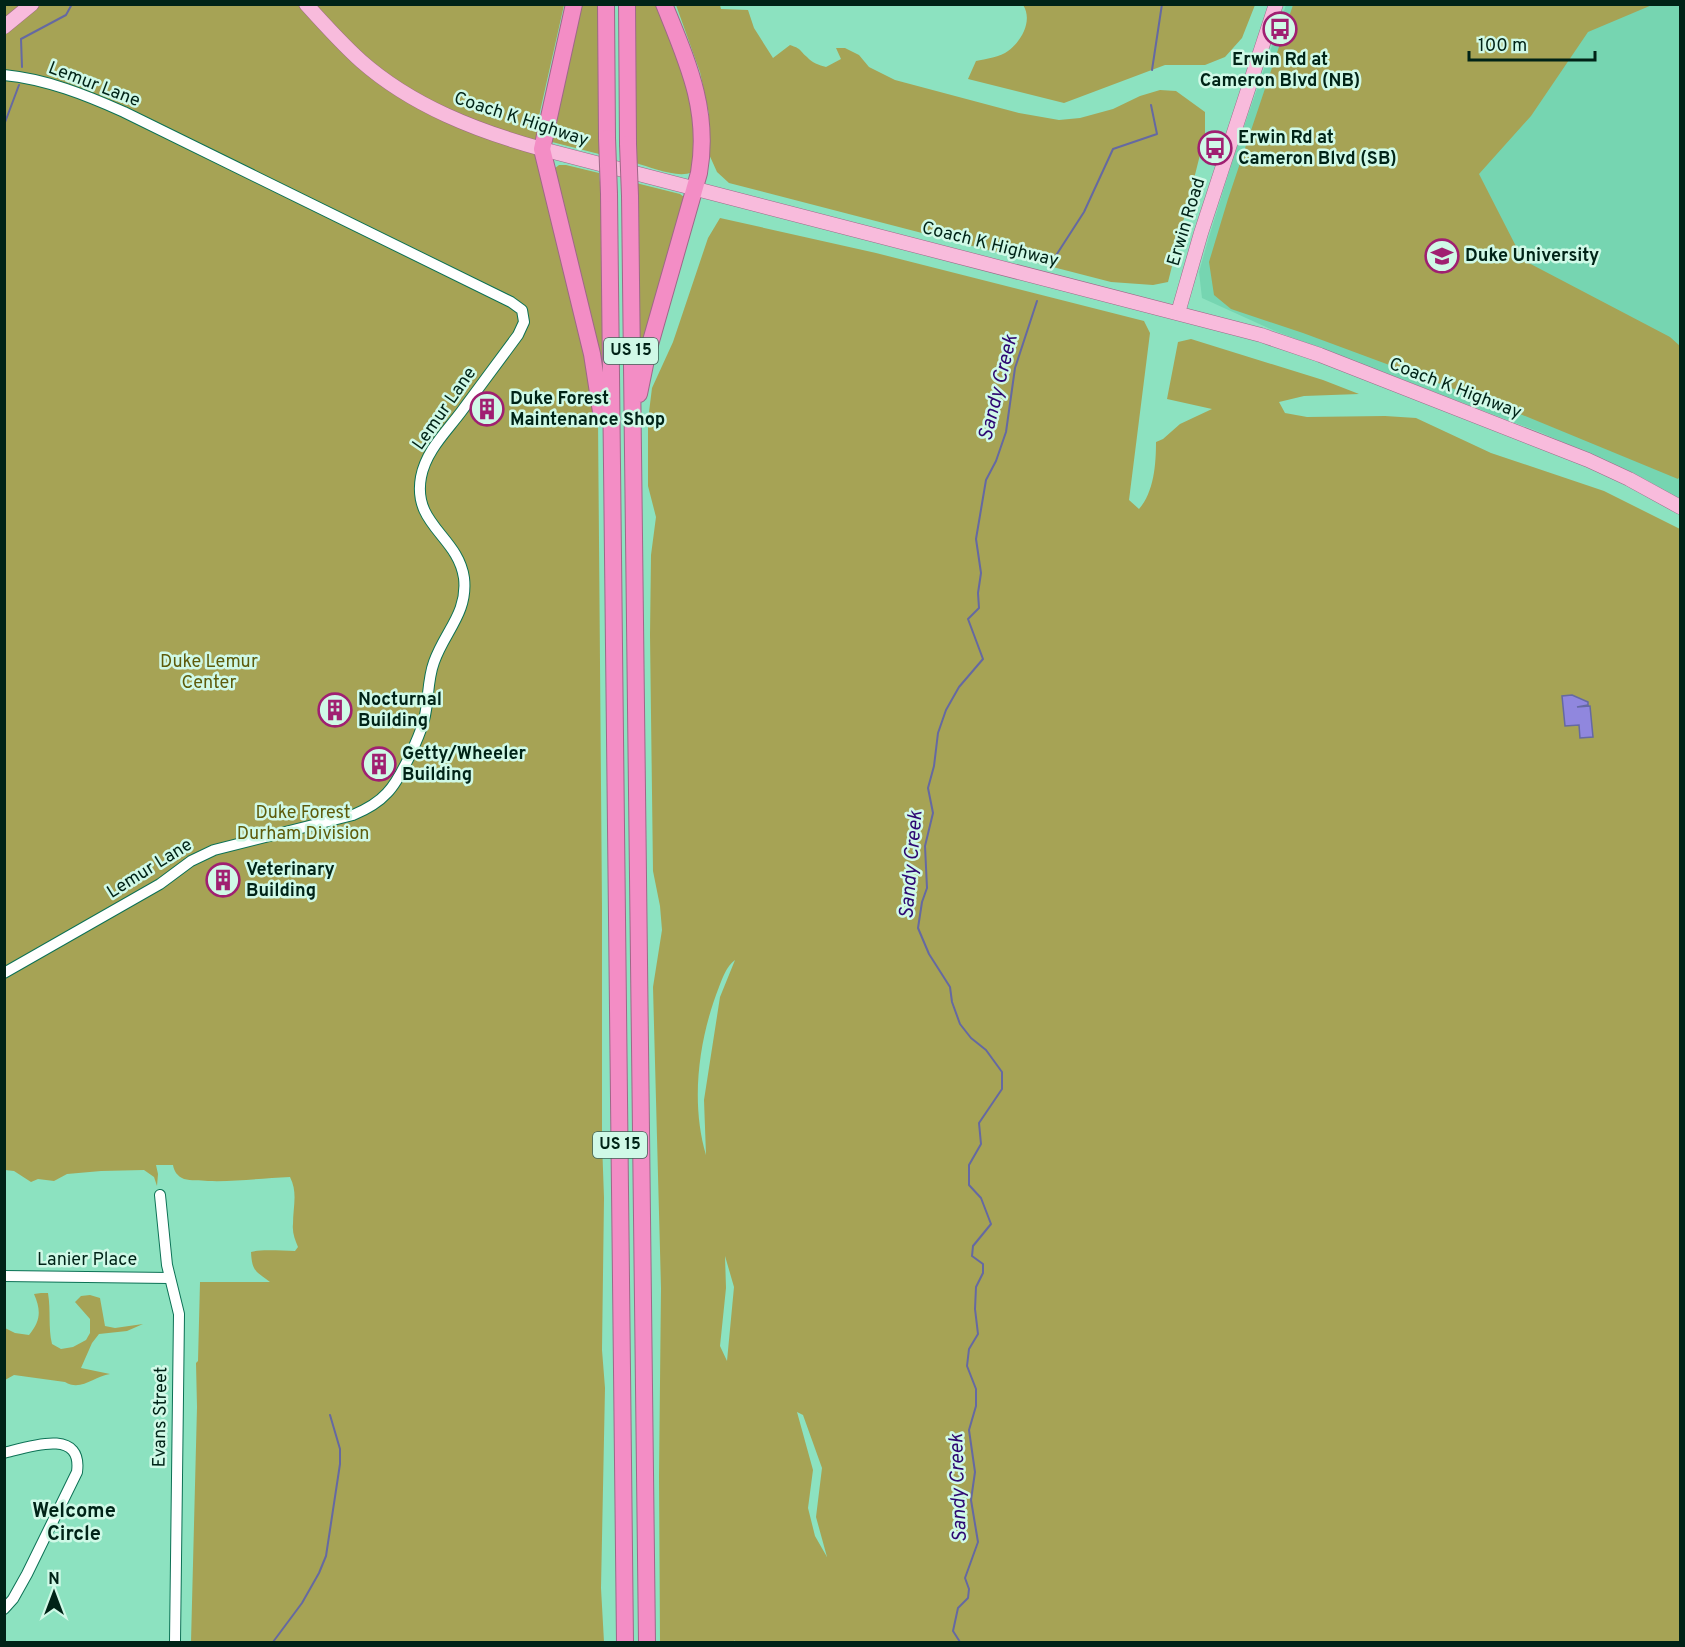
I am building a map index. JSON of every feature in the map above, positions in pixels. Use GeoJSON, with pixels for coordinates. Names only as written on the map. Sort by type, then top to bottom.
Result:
{"type":"FeatureCollection","features":[{"type":"Feature","properties":{"kind":"highway"},"geometry":{"type":"LineString","coordinates":[[574,4],[542,149],[590,344],[604,438],[612,463]]}},
{"type":"Feature","properties":{"kind":"highway","name":"US 15"},"geometry":{"type":"LineString","coordinates":[[606,4],[625,1642]]}},
{"type":"Feature","properties":{"kind":"highway","name":"US 15"},"geometry":{"type":"LineString","coordinates":[[627,4],[647,1642]]}},
{"type":"Feature","properties":{"kind":"highway"},"geometry":{"type":"LineString","coordinates":[[633,506],[638,409],[643,373],[695,188],[702,152],[700,110],[693,78],[664,4]]}},
{"type":"Feature","properties":{"kind":"main road"},"geometry":{"type":"LineString","coordinates":[[4,27],[32,4]]}},
{"type":"Feature","properties":{"kind":"main road","name":"Coach K Highway"},"geometry":{"type":"LineString","coordinates":[[306,4],[362,62],[417,100],[461,122],[542,149],[1262,335],[1320,355],[1588,460],[1680,507]]}},
{"type":"Feature","properties":{"kind":"main road","name":"Erwin Road"},"geometry":{"type":"LineString","coordinates":[[1178,313],[1201,233],[1276,4]]}},
{"type":"Feature","properties":{"kind":"street","name":"Lemur Lane"},"geometry":{"type":"LineString","coordinates":[[4,75],[40,81],[68,89],[124,112],[512,302],[522,310],[524,322],[518,335],[434,447],[422,474],[420,498],[423,510],[433,527],[445,538],[460,563],[464,577],[464,593],[462,609],[434,661],[428,682],[425,718],[421,731],[389,791],[373,804],[353,815],[202,855],[160,884],[4,973]]}},
{"type":"Feature","properties":{"kind":"street","name":"Evans Street"},"geometry":{"type":"LineString","coordinates":[[160,1195],[169,1278],[179,1314],[175,1642]]}},
{"type":"Feature","properties":{"kind":"street","name":"Lanier Place"},"geometry":{"type":"LineString","coordinates":[[4,1276],[169,1278]]}},
{"type":"Feature","properties":{"kind":"street"},"geometry":{"type":"LineString","coordinates":[[4,1454],[35,1446],[62,1443],[76,1455],[78,1463],[77,1472],[27,1575],[13,1599],[4,1609]]}},
{"type":"Feature","properties":{"kind":"shaded area","name":"Duke University"},"geometry":{"type":"Polygon","coordinates":[[[1286,5],[1680,5],[1680,500],[1645,479],[1542,433],[1275,331],[1202,298],[1199,272],[1208,240],[1286,5]]]}},
{"type":"Feature","properties":{"kind":"shaded area"},"geometry":{"type":"Polygon","coordinates":[[[1572,695],[1588,702],[1588,705],[1577,707],[1590,706],[1593,737],[1580,738],[1579,725],[1565,726],[1562,696],[1572,695]]]}},
{"type":"Feature","properties":{"kind":"green space","name":"Duke Forest Durham Division"},"geometry":{"type":"Polygon","coordinates":[[[4,5],[564,5],[539,116],[543,169],[598,419],[604,1198],[602,1350],[605,1388],[601,1588],[604,1642],[191,1642],[196,1363],[198,1361],[200,1282],[270,1282],[252,1264],[251,1252],[295,1251],[298,1247],[293,1230],[294,1194],[290,1177],[228,1181],[187,1180],[178,1175],[173,1165],[156,1165],[157,1186],[154,1177],[144,1170],[67,1174],[54,1181],[38,1179],[31,1182],[14,1171],[5,1170],[4,5]]]}},
{"type":"Feature","properties":{"kind":"green space"},"geometry":{"type":"Polygon","coordinates":[[[580,5],[599,5],[599,154],[552,142],[580,5]]]}},
{"type":"Feature","properties":{"kind":"green space"},"geometry":{"type":"Polygon","coordinates":[[[634,5],[660,5],[698,124],[692,172],[686,174],[672,173],[636,163],[634,5]]]}},
{"type":"Feature","properties":{"kind":"green space"},"geometry":{"type":"Polygon","coordinates":[[[676,5],[720,5],[721,9],[748,10],[754,28],[773,58],[790,45],[799,49],[813,62],[826,67],[841,59],[836,48],[845,48],[859,55],[869,67],[895,80],[1019,113],[1059,120],[1080,118],[1113,109],[1140,96],[1160,90],[1176,91],[1205,112],[1205,135],[1168,282],[1153,285],[1111,282],[729,183],[717,172],[708,152],[709,114],[700,72],[676,5]]]}},
{"type":"Feature","properties":{"kind":"green space"},"geometry":{"type":"Polygon","coordinates":[[[1023,5],[1255,5],[1242,38],[1225,57],[1205,65],[1165,65],[1064,103],[968,79],[976,61],[1001,55],[1018,42],[1027,17],[1023,5]]]}},
{"type":"Feature","properties":{"kind":"green space","name":"Duke University"},"geometry":{"type":"Polygon","coordinates":[[[1293,5],[1652,5],[1588,32],[1531,116],[1479,174],[1523,260],[1670,337],[1680,346],[1680,476],[1678,479],[1508,409],[1303,333],[1231,309],[1214,295],[1209,262],[1293,5]]]}},
{"type":"Feature","properties":{"kind":"green space"},"geometry":{"type":"Polygon","coordinates":[[[559,165],[599,173],[602,201],[602,374],[554,169],[559,165]]]}},
{"type":"Feature","properties":{"kind":"green space"},"geometry":{"type":"Polygon","coordinates":[[[636,183],[684,197],[640,356],[636,183]]]}},
{"type":"Feature","properties":{"kind":"green space"},"geometry":{"type":"Polygon","coordinates":[[[720,218],[876,253],[1144,321],[1150,333],[1129,500],[1139,509],[1151,486],[1155,468],[1156,442],[1180,424],[1212,409],[1167,399],[1178,342],[1191,339],[1323,380],[1359,394],[1304,396],[1279,402],[1285,413],[1307,417],[1416,418],[1491,453],[1604,491],[1680,529],[1680,1642],[734,1642],[735,1640],[733,1642],[660,1642],[661,1288],[653,987],[662,930],[653,871],[650,635],[651,555],[656,517],[648,486],[648,420],[652,388],[673,342],[708,238],[720,218]],[[735,960],[723,976],[706,1027],[702,1048],[698,1113],[706,1155],[704,1100],[720,997],[735,960]],[[725,1256],[726,1288],[720,1346],[727,1361],[734,1287],[725,1256]],[[797,1412],[813,1470],[808,1508],[815,1536],[827,1557],[816,1517],[822,1468],[803,1415],[797,1412]]]}},
{"type":"Feature","properties":{"kind":"green space"},"geometry":{"type":"Polygon","coordinates":[[[48,1293],[52,1344],[61,1349],[73,1347],[86,1340],[90,1333],[90,1319],[75,1302],[81,1296],[90,1295],[100,1298],[105,1326],[115,1328],[143,1324],[127,1331],[99,1334],[92,1343],[81,1368],[110,1374],[77,1385],[14,1375],[5,1380],[5,1328],[15,1333],[29,1335],[39,1315],[34,1294],[48,1293]]]}},
{"type":"Feature","properties":{"kind":"waterway"},"geometry":{"type":"LineString","coordinates":[[22,67],[21,39],[66,15],[72,4]]}},
{"type":"Feature","properties":{"kind":"waterway","name":"Sandy Creek"},"geometry":{"type":"LineString","coordinates":[[1152,70],[1162,4]]}},
{"type":"Feature","properties":{"kind":"waterway"},"geometry":{"type":"LineString","coordinates":[[4,125],[19,85]]}},
{"type":"Feature","properties":{"kind":"waterway","name":"Sandy Creek"},"geometry":{"type":"LineString","coordinates":[[1055,257],[1084,212],[1113,149],[1157,134],[1151,105]]}},
{"type":"Feature","properties":{"kind":"waterway","name":"Sandy Creek"},"geometry":{"type":"LineString","coordinates":[[960,1642],[953,1631],[958,1608],[968,1598],[969,1589],[965,1578],[978,1542],[971,1500],[975,1472],[969,1430],[976,1406],[976,1389],[967,1366],[969,1349],[978,1334],[975,1309],[976,1287],[983,1273],[983,1264],[972,1256],[973,1246],[991,1224],[981,1198],[969,1185],[969,1165],[981,1144],[979,1123],[1002,1089],[1002,1072],[986,1050],[971,1038],[960,1024],[952,1002],[950,987],[929,954],[918,928],[922,902],[927,888],[925,846],[933,813],[928,788],[934,766],[938,733],[946,710],[959,687],[983,659],[968,619],[979,608],[978,593],[981,573],[976,539],[986,480],[996,461],[1006,432],[1015,368],[1037,301]]}},
{"type":"Feature","properties":{"kind":"waterway"},"geometry":{"type":"LineString","coordinates":[[273,1642],[302,1603],[326,1556],[340,1464],[340,1449],[330,1415]]}},
{"type":"Feature","properties":{"kind":"place","name":"Erwin Rd at Cameron Blvd (NB)"},"geometry":{"type":"Point","coordinates":[1280,29]}},
{"type":"Feature","properties":{"kind":"place","name":"Erwin Rd at Cameron Blvd (SB)"},"geometry":{"type":"Point","coordinates":[1215,148]}},
{"type":"Feature","properties":{"kind":"place","name":"Duke University"},"geometry":{"type":"Point","coordinates":[1442,256]}},
{"type":"Feature","properties":{"kind":"place","name":"Duke Forest Maintenance Shop"},"geometry":{"type":"Point","coordinates":[487,409]}},
{"type":"Feature","properties":{"kind":"place","name":"Nocturnal Building"},"geometry":{"type":"Point","coordinates":[335,710]}},
{"type":"Feature","properties":{"kind":"place","name":"Getty/Wheeler Building"},"geometry":{"type":"Point","coordinates":[379,764]}},
{"type":"Feature","properties":{"kind":"place","name":"Veterinary Building"},"geometry":{"type":"Point","coordinates":[223,880]}},
{"type":"Feature","properties":{"kind":"district","name":"Welcome Circle"},"geometry":{"type":"Point","coordinates":[74,1524]}},
{"type":"Feature","properties":{"kind":"park label","name":"Duke Lemur Center"},"geometry":{"type":"Point","coordinates":[209,672]}}]}
